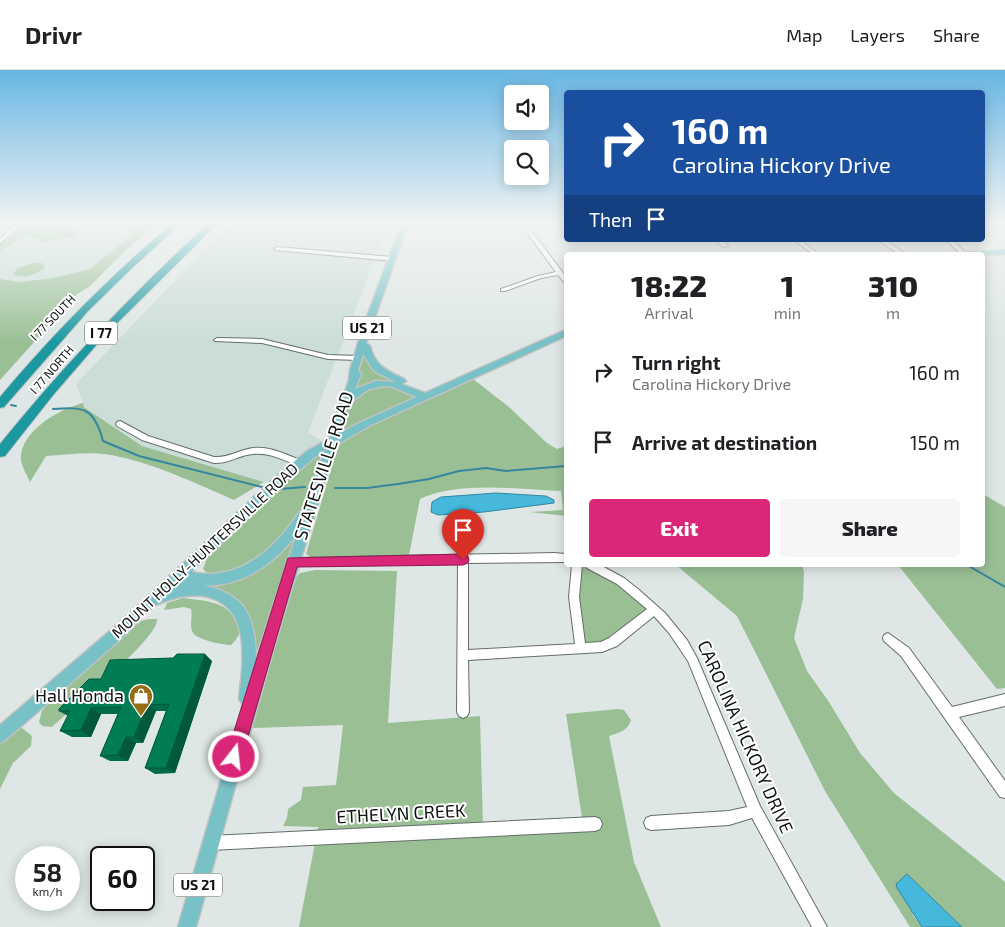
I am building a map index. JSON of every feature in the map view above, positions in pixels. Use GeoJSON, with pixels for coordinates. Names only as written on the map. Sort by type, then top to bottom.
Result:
{"type":"FeatureCollection","features":[{"type":"Feature","properties":{"kind":"highway","name":"I 77 SOUTH"},"geometry":{"type":"LineString","coordinates":[[0,395],[95,292],[128,263]]}},
{"type":"Feature","properties":{"kind":"highway","name":"I 77"},"geometry":{"type":"LineString","coordinates":[[0,404],[89,304],[133,263]]}},
{"type":"Feature","properties":{"kind":"highway","name":"I 77"},"geometry":{"type":"LineString","coordinates":[[0,440],[56,373],[103,322],[164,263]]}},
{"type":"Feature","properties":{"kind":"highway","name":"I 77 NORTH"},"geometry":{"type":"LineString","coordinates":[[0,453],[50,391],[111,322],[170,263]]}},
{"type":"Feature","properties":{"kind":"main road","name":"STATESVILLE ROAD"},"geometry":{"type":"LineString","coordinates":[[187,927],[209,843],[292,562],[338,426],[381,286],[386,279],[392,263]]}},
{"type":"Feature","properties":{"kind":"main road","name":"STATESVILLE ROAD"},"geometry":{"type":"LineString","coordinates":[[353,379],[358,370],[386,286],[386,279]]}},
{"type":"Feature","properties":{"kind":"main road","name":"MOUNT HOLLY-HUNTERSVILLE ROAD"},"geometry":{"type":"LineString","coordinates":[[0,735],[60,684],[300,463],[343,435],[564,334]]}},
{"type":"Feature","properties":{"kind":"main road"},"geometry":{"type":"LineString","coordinates":[[366,346],[368,356],[374,366],[386,374],[416,388],[425,397]]}},
{"type":"Feature","properties":{"kind":"main road"},"geometry":{"type":"LineString","coordinates":[[346,401],[363,388],[387,383],[404,386],[425,397]]}},
{"type":"Feature","properties":{"kind":"main road"},"geometry":{"type":"LineString","coordinates":[[242,730],[249,662],[245,626],[238,609],[228,599],[214,593],[181,585],[179,575],[216,580],[234,576],[254,566],[273,552],[289,536],[301,519],[315,492]]}},
{"type":"Feature","properties":{"kind":"main road"},"geometry":{"type":"LineString","coordinates":[[148,604],[176,592],[196,590]]}},
{"type":"Feature","properties":{"kind":"street"},"geometry":{"type":"LineString","coordinates":[[552,263],[564,279]]}},
{"type":"Feature","properties":{"kind":"street"},"geometry":{"type":"LineString","coordinates":[[503,290],[534,278],[559,273]]}},
{"type":"Feature","properties":{"kind":"street"},"geometry":{"type":"LineString","coordinates":[[217,340],[262,342],[328,357],[358,358]]}},
{"type":"Feature","properties":{"kind":"street"},"geometry":{"type":"LineString","coordinates":[[120,424],[158,443],[214,460],[226,460],[258,451],[300,463]]}},
{"type":"Feature","properties":{"kind":"street"},"geometry":{"type":"LineString","coordinates":[[292,562],[564,558]]}},
{"type":"Feature","properties":{"kind":"street"},"geometry":{"type":"LineString","coordinates":[[463,560],[463,712]]}},
{"type":"Feature","properties":{"kind":"street"},"geometry":{"type":"LineString","coordinates":[[578,567],[573,585],[573,600],[580,649]]}},
{"type":"Feature","properties":{"kind":"street","name":"CAROLINA HICKORY DRIVE"},"geometry":{"type":"LineString","coordinates":[[594,567],[626,584],[682,639],[692,658],[755,811],[820,927]]}},
{"type":"Feature","properties":{"kind":"street"},"geometry":{"type":"LineString","coordinates":[[463,655],[602,647],[613,642],[653,610]]}},
{"type":"Feature","properties":{"kind":"street"},"geometry":{"type":"LineString","coordinates":[[888,638],[905,652],[1005,792]]}},
{"type":"Feature","properties":{"kind":"street"},"geometry":{"type":"LineString","coordinates":[[949,714],[1005,700]]}},
{"type":"Feature","properties":{"kind":"street"},"geometry":{"type":"LineString","coordinates":[[651,823],[722,819],[755,811]]}},
{"type":"Feature","properties":{"kind":"street","name":"ETHELYN CREEK"},"geometry":{"type":"LineString","coordinates":[[209,843],[594,824]]}},
{"type":"Feature","properties":{"kind":"shaded area"},"geometry":{"type":"Polygon","coordinates":[[[0,263],[97,263],[90,269],[54,278],[20,282],[0,279],[0,263]]]}},
{"type":"Feature","properties":{"kind":"shaded area"},"geometry":{"type":"Polygon","coordinates":[[[192,263],[374,263],[308,432],[327,444],[275,484],[142,446],[84,406],[76,384],[192,263]]]}},
{"type":"Feature","properties":{"kind":"green space"},"geometry":{"type":"Polygon","coordinates":[[[33,263],[42,263],[45,266],[29,276],[13,274],[18,268],[33,263]]]}},
{"type":"Feature","properties":{"kind":"green space"},"geometry":{"type":"Polygon","coordinates":[[[97,263],[113,263],[90,286],[59,306],[44,331],[0,380],[0,279],[20,282],[54,278],[90,269],[97,263]]]}},
{"type":"Feature","properties":{"kind":"green space"},"geometry":{"type":"Polygon","coordinates":[[[365,352],[371,366],[377,371],[412,388],[392,382],[352,394],[365,352]]]}},
{"type":"Feature","properties":{"kind":"green space"},"geometry":{"type":"Polygon","coordinates":[[[473,379],[509,407],[547,443],[557,449],[564,447],[564,516],[530,512],[563,510],[561,491],[508,488],[451,490],[434,493],[420,499],[409,555],[311,557],[306,554],[335,456],[343,437],[473,379]]]}},
{"type":"Feature","properties":{"kind":"green space"},"geometry":{"type":"Polygon","coordinates":[[[390,385],[418,396],[343,430],[351,400],[370,387],[390,385]]]}},
{"type":"Feature","properties":{"kind":"green space"},"geometry":{"type":"Polygon","coordinates":[[[83,403],[84,407],[142,446],[264,482],[234,500],[143,463],[111,455],[87,453],[46,456],[30,482],[21,460],[26,440],[33,431],[52,416],[83,403]]]}},
{"type":"Feature","properties":{"kind":"green space"},"geometry":{"type":"Polygon","coordinates":[[[322,453],[319,462],[321,468],[304,508],[297,521],[280,540],[239,570],[225,575],[213,575],[203,569],[207,558],[290,475],[322,453]]]}},
{"type":"Feature","properties":{"kind":"green space"},"geometry":{"type":"Polygon","coordinates":[[[985,495],[1005,507],[1005,688],[997,689],[900,567],[985,567],[985,495]]]}},
{"type":"Feature","properties":{"kind":"green space"},"geometry":{"type":"Polygon","coordinates":[[[301,522],[251,683],[244,614],[184,581],[238,577],[301,522]]]}},
{"type":"Feature","properties":{"kind":"green space"},"geometry":{"type":"Polygon","coordinates":[[[577,567],[593,567],[653,610],[613,642],[581,649],[577,567]]]}},
{"type":"Feature","properties":{"kind":"green space"},"geometry":{"type":"Polygon","coordinates":[[[678,567],[803,567],[803,599],[794,638],[807,671],[829,702],[860,753],[894,793],[1005,882],[1005,927],[962,927],[907,874],[913,915],[922,927],[910,927],[825,791],[737,616],[678,567]]]}},
{"type":"Feature","properties":{"kind":"green space"},"geometry":{"type":"Polygon","coordinates":[[[315,570],[397,571],[388,723],[480,716],[483,829],[583,824],[566,714],[624,710],[631,720],[630,724],[622,731],[609,736],[634,862],[661,927],[299,927],[318,827],[283,826],[287,818],[288,809],[301,800],[303,787],[336,785],[343,725],[252,728],[295,579],[300,573],[315,570]]]}},
{"type":"Feature","properties":{"kind":"green space"},"geometry":{"type":"Polygon","coordinates":[[[183,598],[214,603],[227,609],[239,626],[239,634],[231,645],[205,640],[196,636],[192,631],[191,609],[184,607],[164,610],[167,603],[183,598]]]}},
{"type":"Feature","properties":{"kind":"green space"},"geometry":{"type":"Polygon","coordinates":[[[157,619],[154,628],[130,657],[52,727],[42,726],[39,722],[42,711],[48,702],[141,621],[157,619]]]}},
{"type":"Feature","properties":{"kind":"green space"},"geometry":{"type":"Polygon","coordinates":[[[22,728],[32,736],[31,746],[13,763],[0,789],[0,743],[16,729],[22,728]]]}},
{"type":"Feature","properties":{"kind":"water"},"geometry":{"type":"Polygon","coordinates":[[[496,493],[546,496],[554,500],[554,503],[484,512],[438,515],[431,512],[432,502],[441,497],[496,493]]]}},
{"type":"Feature","properties":{"kind":"water"},"geometry":{"type":"Polygon","coordinates":[[[907,874],[962,927],[922,927],[897,888],[896,884],[907,874]]]}},
{"type":"Feature","properties":{"kind":"building","name":"Hall Honda"},"geometry":{"type":"Polygon","coordinates":[[[177,654],[205,654],[166,768],[145,768],[169,704],[147,705],[134,737],[126,737],[118,755],[100,756],[121,707],[91,708],[81,730],[60,731],[70,711],[59,711],[59,709],[89,679],[101,679],[110,660],[173,658],[177,654]]]}},
{"type":"Feature","properties":{"kind":"waterway"},"geometry":{"type":"LineString","coordinates":[[11,405],[16,406]]}},
{"type":"Feature","properties":{"kind":"waterway"},"geometry":{"type":"LineString","coordinates":[[53,409],[73,408],[86,412],[96,421],[103,441],[139,456],[262,487]]}},
{"type":"Feature","properties":{"kind":"waterway"},"geometry":{"type":"LineString","coordinates":[[335,488],[367,488],[398,484],[429,479],[459,471],[486,468],[506,471],[564,466]]}},
{"type":"Feature","properties":{"kind":"waterway"},"geometry":{"type":"LineString","coordinates":[[280,489],[305,487]]}},
{"type":"Feature","properties":{"kind":"waterway"},"geometry":{"type":"LineString","coordinates":[[970,567],[1005,587]]}},
{"type":"Feature","properties":{"kind":"place","name":"Hall Honda"},"geometry":{"type":"Point","coordinates":[141,717]}},
{"type":"Feature","properties":{"kind":"route"},"geometry":{"type":"LineString","coordinates":[[234,757],[292,562],[463,560]]}}]}
